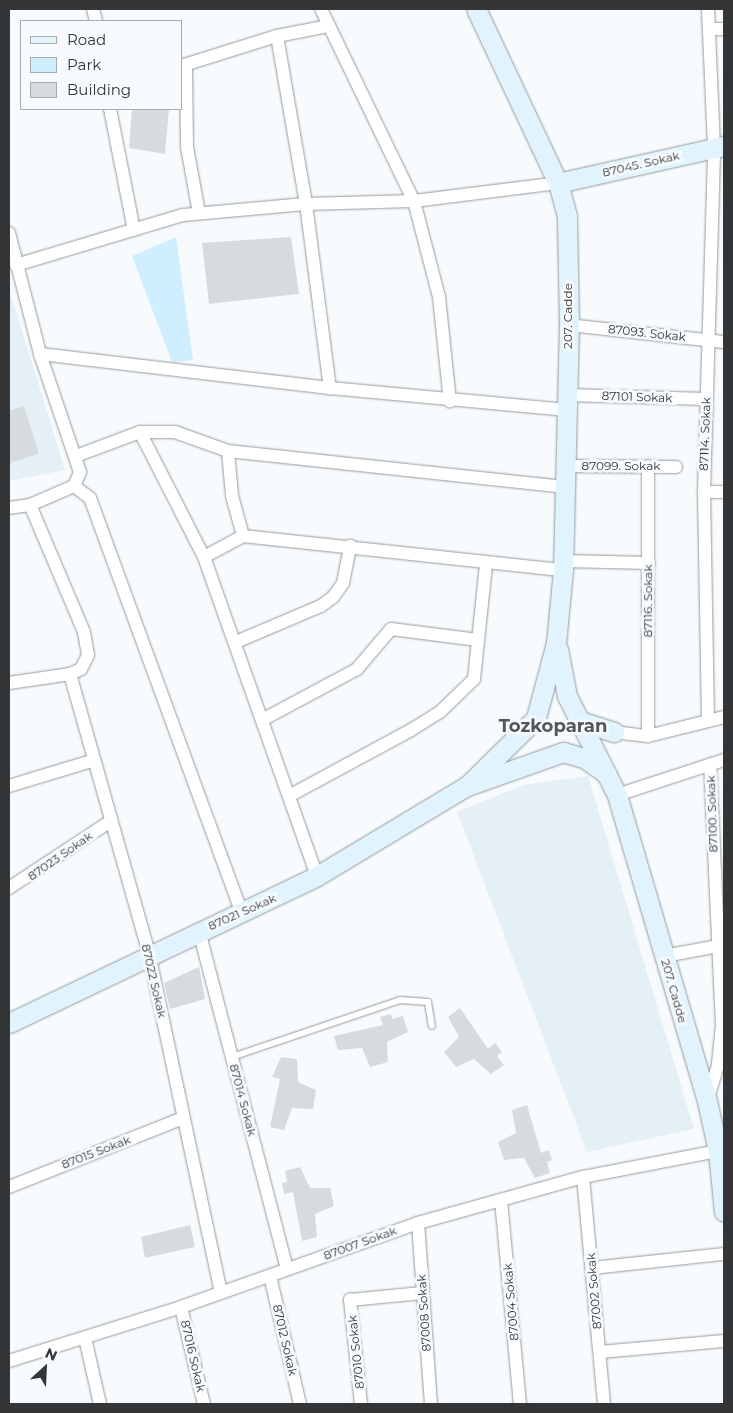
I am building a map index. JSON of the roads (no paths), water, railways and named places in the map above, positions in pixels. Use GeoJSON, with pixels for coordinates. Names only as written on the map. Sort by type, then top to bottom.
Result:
{"type":"FeatureCollection","features":[{"type":"Feature","properties":{"kind":"street"},"geometry":{"type":"LineString","coordinates":[[321,9],[414,202],[439,297],[450,401]]}},
{"type":"Feature","properties":{"kind":"street","name":"207. Cadde"},"geometry":{"type":"LineString","coordinates":[[476,9],[558,183],[567,216],[569,325],[566,488],[563,566],[556,643],[567,696],[617,795],[707,1101],[718,1150],[724,1212]]}},
{"type":"Feature","properties":{"kind":"street","name":"87114. Sokak"},"geometry":{"type":"LineString","coordinates":[[708,9],[719,147],[707,340],[704,492],[708,721]]}},
{"type":"Feature","properties":{"kind":"street"},"geometry":{"type":"LineString","coordinates":[[199,213],[187,147],[183,66],[277,36],[329,26]]}},
{"type":"Feature","properties":{"kind":"street"},"geometry":{"type":"LineString","coordinates":[[709,29],[724,29]]}},
{"type":"Feature","properties":{"kind":"street"},"geometry":{"type":"LineString","coordinates":[[277,36],[306,204],[330,388]]}},
{"type":"Feature","properties":{"kind":"street"},"geometry":{"type":"LineString","coordinates":[[110,110],[134,230]]}},
{"type":"Feature","properties":{"kind":"street","name":"87045. Sokak"},"geometry":{"type":"LineString","coordinates":[[558,183],[719,147]]}},
{"type":"Feature","properties":{"kind":"street"},"geometry":{"type":"LineString","coordinates":[[16,265],[199,213],[306,204],[414,202],[558,183]]}},
{"type":"Feature","properties":{"kind":"street"},"geometry":{"type":"LineString","coordinates":[[9,233],[16,265],[15,285],[80,472],[74,486],[30,505],[9,508]]}},
{"type":"Feature","properties":{"kind":"street","name":"87093. Sokak"},"geometry":{"type":"LineString","coordinates":[[569,325],[724,342]]}},
{"type":"Feature","properties":{"kind":"street","name":"87101 Sokak"},"geometry":{"type":"LineString","coordinates":[[40,354],[450,401],[567,403],[706,399]]}},
{"type":"Feature","properties":{"kind":"street"},"geometry":{"type":"LineString","coordinates":[[76,456],[140,432],[175,432],[228,451],[566,488]]}},
{"type":"Feature","properties":{"kind":"street"},"geometry":{"type":"LineString","coordinates":[[140,432],[204,557],[236,642],[317,876]]}},
{"type":"Feature","properties":{"kind":"street"},"geometry":{"type":"LineString","coordinates":[[228,451],[232,496],[243,536]]}},
{"type":"Feature","properties":{"kind":"street","name":"87099. Sokak"},"geometry":{"type":"LineString","coordinates":[[566,466],[676,467]]}},
{"type":"Feature","properties":{"kind":"street","name":"87116. Sokak"},"geometry":{"type":"LineString","coordinates":[[648,466],[648,736]]}},
{"type":"Feature","properties":{"kind":"street"},"geometry":{"type":"LineString","coordinates":[[74,486],[90,498],[242,913]]}},
{"type":"Feature","properties":{"kind":"street"},"geometry":{"type":"LineString","coordinates":[[704,492],[724,492]]}},
{"type":"Feature","properties":{"kind":"street"},"geometry":{"type":"LineString","coordinates":[[9,683],[70,674],[81,669],[88,655],[84,632],[30,505]]}},
{"type":"Feature","properties":{"kind":"street"},"geometry":{"type":"LineString","coordinates":[[204,557],[243,536],[350,546],[486,564],[563,566],[648,564]]}},
{"type":"Feature","properties":{"kind":"street"},"geometry":{"type":"LineString","coordinates":[[236,642],[321,606],[333,597],[343,583],[350,546]]}},
{"type":"Feature","properties":{"kind":"street"},"geometry":{"type":"LineString","coordinates":[[289,796],[440,712],[474,680],[486,564]]}},
{"type":"Feature","properties":{"kind":"street"},"geometry":{"type":"LineString","coordinates":[[262,720],[357,669],[391,629],[478,640]]}},
{"type":"Feature","properties":{"kind":"street"},"geometry":{"type":"LineString","coordinates":[[556,643],[536,718],[534,734],[541,747],[584,758],[607,774]]}},
{"type":"Feature","properties":{"kind":"street","name":"87022 Sokak"},"geometry":{"type":"LineString","coordinates":[[70,674],[109,822],[150,954],[221,1292]]}},
{"type":"Feature","properties":{"kind":"street"},"geometry":{"type":"LineString","coordinates":[[467,786],[536,718],[555,705],[570,709],[580,721],[614,732],[648,736],[724,717]]}},
{"type":"Feature","properties":{"kind":"street"},"geometry":{"type":"LineString","coordinates":[[467,786],[563,752],[580,736],[580,721]]}},
{"type":"Feature","properties":{"kind":"street"},"geometry":{"type":"LineString","coordinates":[[617,795],[724,760]]}},
{"type":"Feature","properties":{"kind":"street"},"geometry":{"type":"LineString","coordinates":[[9,786],[92,761]]}},
{"type":"Feature","properties":{"kind":"street","name":"87100. Sokak"},"geometry":{"type":"LineString","coordinates":[[707,1101],[718,1064],[723,1026],[722,946],[710,764]]}},
{"type":"Feature","properties":{"kind":"street","name":"87021 Sokak"},"geometry":{"type":"LineString","coordinates":[[9,1023],[150,954],[242,913],[317,876],[467,786]]}},
{"type":"Feature","properties":{"kind":"street","name":"87023 Sokak"},"geometry":{"type":"LineString","coordinates":[[9,888],[109,822]]}},
{"type":"Feature","properties":{"kind":"street","name":"87014 Sokak"},"geometry":{"type":"LineString","coordinates":[[199,931],[287,1270]]}},
{"type":"Feature","properties":{"kind":"street"},"geometry":{"type":"LineString","coordinates":[[664,956],[722,946]]}},
{"type":"Feature","properties":{"kind":"street","name":"87015 Sokak"},"geometry":{"type":"LineString","coordinates":[[9,1187],[183,1118]]}},
{"type":"Feature","properties":{"kind":"street","name":"87007 Sokak"},"geometry":{"type":"LineString","coordinates":[[9,1361],[182,1307],[418,1223],[583,1177],[718,1150]]}},
{"type":"Feature","properties":{"kind":"street","name":"87002 Sokak"},"geometry":{"type":"LineString","coordinates":[[583,1177],[604,1404]]}},
{"type":"Feature","properties":{"kind":"street","name":"87004 Sokak"},"geometry":{"type":"LineString","coordinates":[[501,1200],[520,1404]]}},
{"type":"Feature","properties":{"kind":"street","name":"87008 Sokak"},"geometry":{"type":"LineString","coordinates":[[418,1223],[431,1404]]}},
{"type":"Feature","properties":{"kind":"street"},"geometry":{"type":"LineString","coordinates":[[592,1268],[724,1254]]}},
{"type":"Feature","properties":{"kind":"street","name":"87012 Sokak"},"geometry":{"type":"LineString","coordinates":[[270,1276],[300,1404]]}},
{"type":"Feature","properties":{"kind":"street","name":"87010 Sokak"},"geometry":{"type":"LineString","coordinates":[[361,1404],[350,1300],[422,1293]]}},
{"type":"Feature","properties":{"kind":"street","name":"87016 Sokak"},"geometry":{"type":"LineString","coordinates":[[182,1307],[204,1404]]}},
{"type":"Feature","properties":{"kind":"street"},"geometry":{"type":"LineString","coordinates":[[85,1338],[100,1404]]}},
{"type":"Feature","properties":{"kind":"street"},"geometry":{"type":"LineString","coordinates":[[600,1352],[724,1341]]}},
{"type":"Feature","properties":{"kind":"lane"},"geometry":{"type":"LineString","coordinates":[[232,1058],[400,1000],[428,1002],[432,1026]]}},
{"type":"Feature","properties":{"kind":"district","name":"Tozkoparan"},"geometry":{"type":"Point","coordinates":[553,726]}}]}
